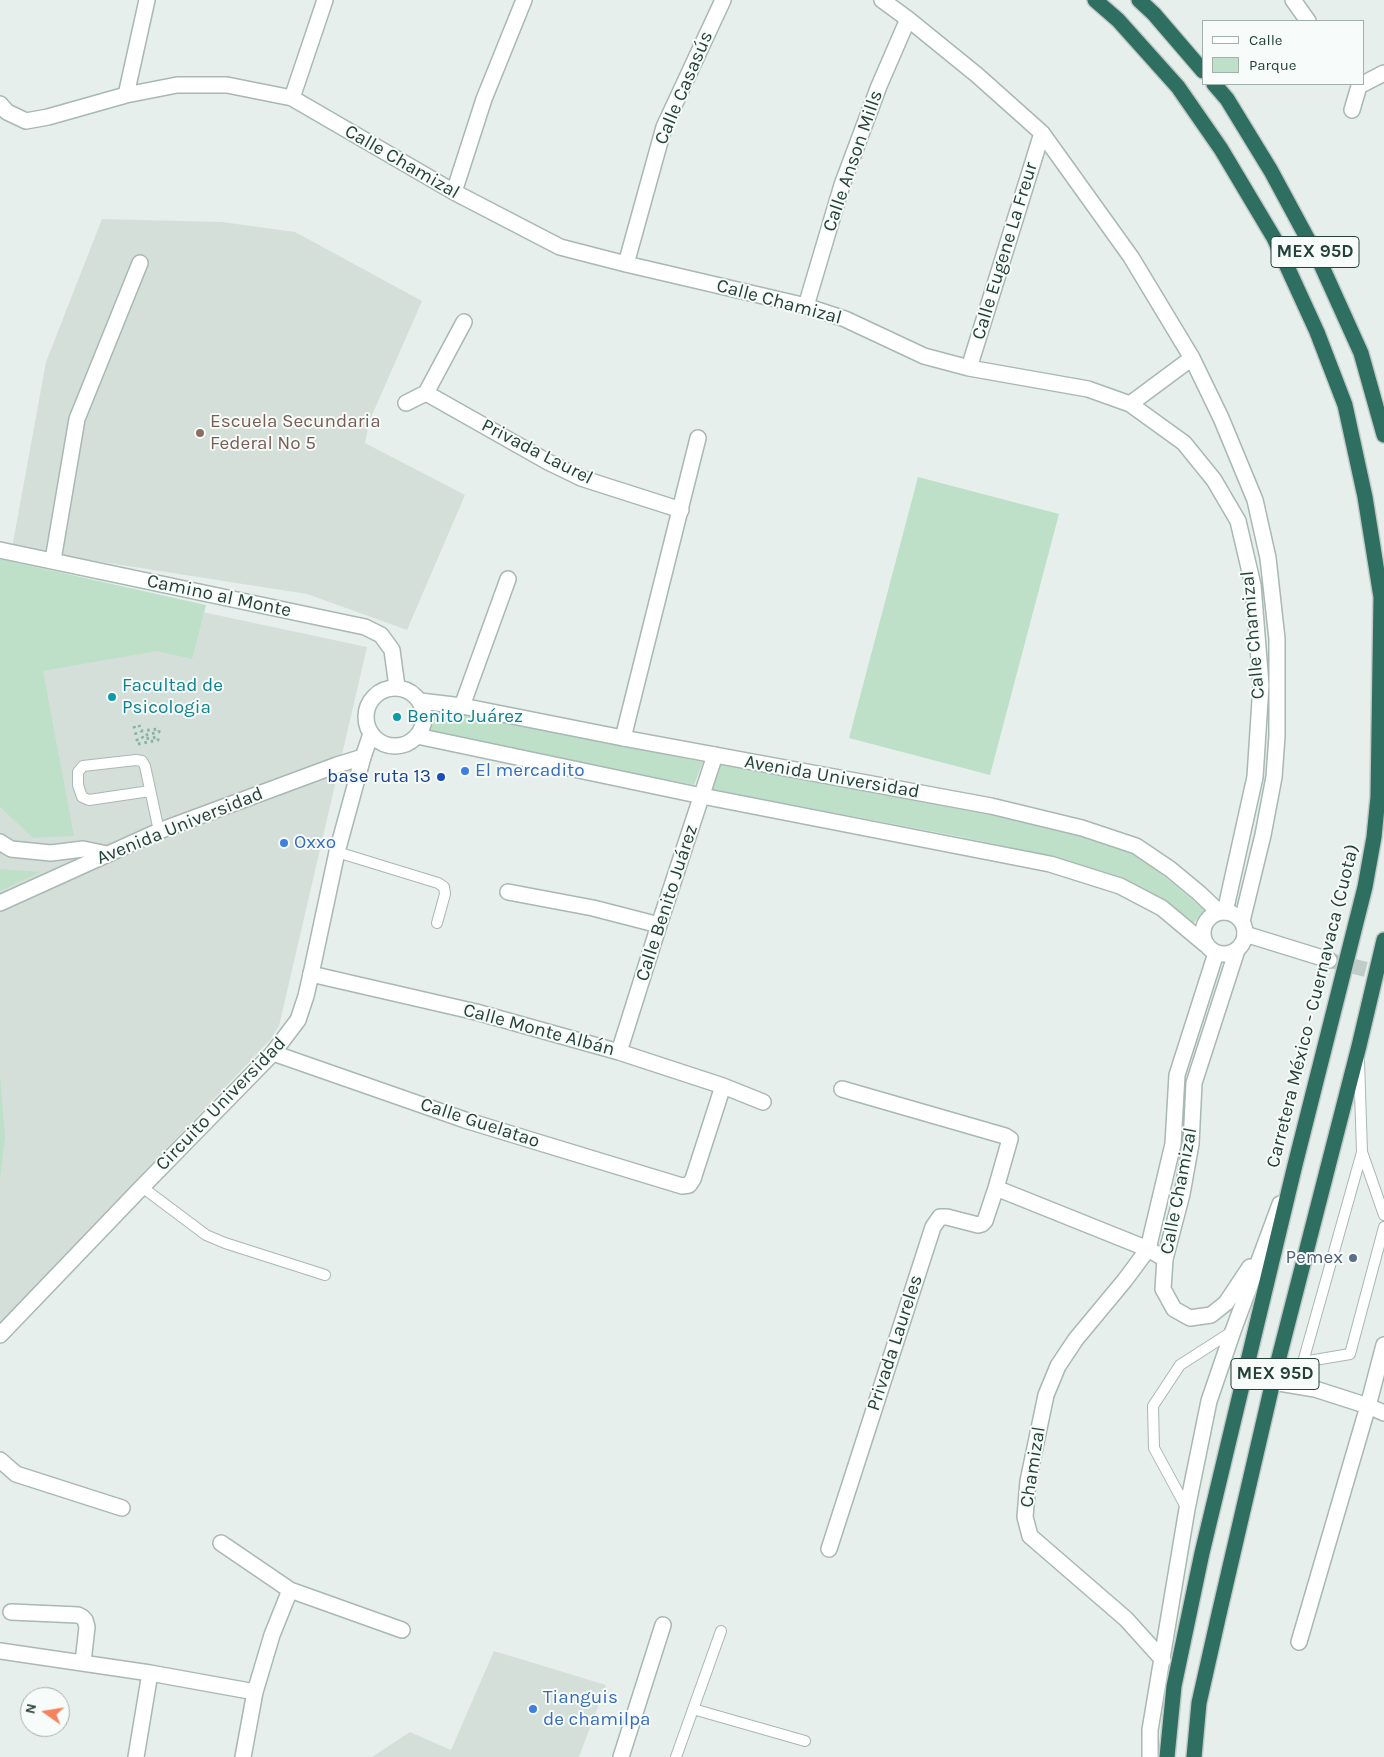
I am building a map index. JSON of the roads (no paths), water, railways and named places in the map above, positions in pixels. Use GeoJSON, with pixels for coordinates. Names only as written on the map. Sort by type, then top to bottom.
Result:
{"type":"FeatureCollection","features":[{"type":"Feature","properties":{"kind":"highway","name":"Carretera México - Cuernavaca (Cuota)"},"geometry":{"type":"LineString","coordinates":[[1095,0],[1118,20],[1178,87],[1221,149],[1274,238],[1317,332],[1345,404],[1365,497],[1381,597],[1378,797],[1375,829],[1365,887],[1295,1165],[1202,1553],[1174,1686],[1167,1757]]}},
{"type":"Feature","properties":{"kind":"highway"},"geometry":{"type":"LineString","coordinates":[[1139,0],[1154,14],[1202,70]]}},
{"type":"Feature","properties":{"kind":"highway","name":"MEX 95D"},"geometry":{"type":"LineString","coordinates":[[1215,85],[1227,99],[1272,171],[1319,260],[1361,352],[1384,436]]}},
{"type":"Feature","properties":{"kind":"highway","name":"MEX 95D"},"geometry":{"type":"LineString","coordinates":[[1194,1757],[1199,1703],[1274,1380],[1384,940]]}},
{"type":"Feature","properties":{"kind":"street"},"geometry":{"type":"LineString","coordinates":[[126,95],[147,0]]}},
{"type":"Feature","properties":{"kind":"street"},"geometry":{"type":"LineString","coordinates":[[292,98],[325,0]]}},
{"type":"Feature","properties":{"kind":"street"},"geometry":{"type":"LineString","coordinates":[[454,192],[484,99],[524,0]]}},
{"type":"Feature","properties":{"kind":"street","name":"Calle Casasús"},"geometry":{"type":"LineString","coordinates":[[626,264],[664,128],[723,0]]}},
{"type":"Feature","properties":{"kind":"street","name":"Calle Chamizal"},"geometry":{"type":"LineString","coordinates":[[882,0],[978,75],[1042,133],[1131,257],[1192,358],[1221,418],[1254,500],[1268,558],[1277,639],[1277,736],[1274,777],[1243,928]]}},
{"type":"Feature","properties":{"kind":"street"},"geometry":{"type":"LineString","coordinates":[[1293,0],[1307,20]]}},
{"type":"Feature","properties":{"kind":"street","name":"Calle Anson Mills"},"geometry":{"type":"LineString","coordinates":[[806,306],[842,185],[879,86],[908,19]]}},
{"type":"Feature","properties":{"kind":"street"},"geometry":{"type":"LineString","coordinates":[[1364,82],[1384,74]]}},
{"type":"Feature","properties":{"kind":"street","name":"Calle Chamizal"},"geometry":{"type":"LineString","coordinates":[[0,104],[7,112],[26,120],[48,117],[126,95],[177,84],[227,85],[292,98],[454,192],[560,247],[806,306],[846,319],[924,356],[969,368],[1088,389],[1130,404],[1184,443],[1214,480],[1238,521],[1253,585],[1261,685],[1255,777],[1222,912]]}},
{"type":"Feature","properties":{"kind":"street"},"geometry":{"type":"LineString","coordinates":[[1352,110],[1358,85]]}},
{"type":"Feature","properties":{"kind":"street","name":"Calle Eugene La Freur"},"geometry":{"type":"LineString","coordinates":[[969,368],[1042,133]]}},
{"type":"Feature","properties":{"kind":"street"},"geometry":{"type":"LineString","coordinates":[[53,560],[77,419],[140,263]]}},
{"type":"Feature","properties":{"kind":"street"},"geometry":{"type":"LineString","coordinates":[[406,403],[426,393],[464,322]]}},
{"type":"Feature","properties":{"kind":"street"},"geometry":{"type":"LineString","coordinates":[[1130,404],[1192,358]]}},
{"type":"Feature","properties":{"kind":"street","name":"Privada Laurel"},"geometry":{"type":"LineString","coordinates":[[426,393],[548,462],[581,478],[681,510]]}},
{"type":"Feature","properties":{"kind":"street"},"geometry":{"type":"LineString","coordinates":[[623,738],[698,438]]}},
{"type":"Feature","properties":{"kind":"street","name":"Camino al Monte"},"geometry":{"type":"LineString","coordinates":[[0,550],[365,627],[381,635],[392,650],[397,687]]}},
{"type":"Feature","properties":{"kind":"street"},"geometry":{"type":"LineString","coordinates":[[462,706],[508,579]]}},
{"type":"Feature","properties":{"kind":"street"},"geometry":{"type":"LineString","coordinates":[[397,687],[414,694],[420,701],[424,710],[422,729],[417,736],[406,744],[393,747],[381,743],[371,734],[367,725],[367,707],[372,698],[379,692],[397,687]]}},
{"type":"Feature","properties":{"kind":"street","name":"Avenida Universidad"},"geometry":{"type":"LineString","coordinates":[[420,701],[462,706],[623,738],[991,806],[1082,828],[1136,846],[1170,869],[1222,912]]}},
{"type":"Feature","properties":{"kind":"street","name":"Circuito Universidad"},"geometry":{"type":"LineString","coordinates":[[0,1335],[273,1053],[298,1020],[312,974],[337,852],[371,734]]}},
{"type":"Feature","properties":{"kind":"street"},"geometry":{"type":"LineString","coordinates":[[417,736],[702,796],[1050,864],[1120,886],[1162,908],[1210,949],[1230,954],[1243,943],[1243,928],[1234,915],[1222,912],[1210,917],[1204,925],[1202,935],[1210,949]]}},
{"type":"Feature","properties":{"kind":"street","name":"Calle Benito Juárez"},"geometry":{"type":"LineString","coordinates":[[619,1052],[715,755]]}},
{"type":"Feature","properties":{"kind":"street","name":"Avenida Universidad"},"geometry":{"type":"LineString","coordinates":[[0,903],[159,831],[363,757]]}},
{"type":"Feature","properties":{"kind":"street"},"geometry":{"type":"LineString","coordinates":[[0,842],[11,849],[51,853],[83,849],[107,854]]}},
{"type":"Feature","properties":{"kind":"street"},"geometry":{"type":"LineString","coordinates":[[508,892],[593,908],[659,925]]}},
{"type":"Feature","properties":{"kind":"street"},"geometry":{"type":"LineString","coordinates":[[1243,928],[1329,960]]}},
{"type":"Feature","properties":{"kind":"street","name":"Calle Chamizal"},"geometry":{"type":"LineString","coordinates":[[1148,1248],[1173,1144],[1177,1075],[1210,949]]}},
{"type":"Feature","properties":{"kind":"street","name":"Calle Chamizal"},"geometry":{"type":"LineString","coordinates":[[1237,950],[1194,1083],[1191,1144],[1182,1194],[1165,1259],[1164,1289],[1174,1309],[1190,1318],[1211,1315],[1226,1303],[1264,1247]]}},
{"type":"Feature","properties":{"kind":"street","name":"Calle Monte Albán"},"geometry":{"type":"LineString","coordinates":[[312,974],[476,1012],[619,1052],[723,1086],[763,1102]]}},
{"type":"Feature","properties":{"kind":"street","name":"Calle Guelatao"},"geometry":{"type":"LineString","coordinates":[[273,1053],[465,1120],[682,1186],[689,1185],[693,1179],[723,1086]]}},
{"type":"Feature","properties":{"kind":"street"},"geometry":{"type":"LineString","coordinates":[[842,1089],[1005,1136],[1010,1139],[996,1188],[1148,1248],[1165,1259]]}},
{"type":"Feature","properties":{"kind":"street"},"geometry":{"type":"LineString","coordinates":[[1150,1757],[1150,1730],[1187,1509],[1209,1402],[1232,1331],[1295,1165]]}},
{"type":"Feature","properties":{"kind":"street","name":"Privada Laureles"},"geometry":{"type":"LineString","coordinates":[[829,1549],[932,1227],[940,1218],[947,1217],[982,1224],[985,1221],[996,1188]]}},
{"type":"Feature","properties":{"kind":"street","name":"Chamizal"},"geometry":{"type":"LineString","coordinates":[[1148,1248],[1125,1280],[1076,1339],[1058,1366],[1046,1395],[1028,1480],[1025,1517],[1030,1536],[1126,1619],[1163,1660]]}},
{"type":"Feature","properties":{"kind":"street"},"geometry":{"type":"LineString","coordinates":[[1299,1642],[1384,1345]]}},
{"type":"Feature","properties":{"kind":"street"},"geometry":{"type":"LineString","coordinates":[[1274,1380],[1315,1389],[1384,1413]]}},
{"type":"Feature","properties":{"kind":"street"},"geometry":{"type":"LineString","coordinates":[[0,1460],[16,1474],[122,1508]]}},
{"type":"Feature","properties":{"kind":"street"},"geometry":{"type":"LineString","coordinates":[[221,1543],[290,1590],[402,1630]]}},
{"type":"Feature","properties":{"kind":"street"},"geometry":{"type":"LineString","coordinates":[[243,1757],[255,1692],[272,1635],[290,1590]]}},
{"type":"Feature","properties":{"kind":"street"},"geometry":{"type":"LineString","coordinates":[[11,1612],[78,1615],[82,1617],[87,1627],[82,1662]]}},
{"type":"Feature","properties":{"kind":"street"},"geometry":{"type":"LineString","coordinates":[[622,1757],[663,1625]]}},
{"type":"Feature","properties":{"kind":"street"},"geometry":{"type":"LineString","coordinates":[[0,1651],[82,1662],[255,1692]]}},
{"type":"Feature","properties":{"kind":"street"},"geometry":{"type":"LineString","coordinates":[[136,1757],[150,1673]]}},
{"type":"Feature","properties":{"kind":"lane"},"geometry":{"type":"LineString","coordinates":[[150,791],[89,800],[82,796],[78,785],[78,772],[83,766],[136,760],[142,761],[145,766],[159,831]]}},
{"type":"Feature","properties":{"kind":"lane"},"geometry":{"type":"LineString","coordinates":[[337,852],[438,883],[444,887],[445,894],[438,922]]}},
{"type":"Feature","properties":{"kind":"lane"},"geometry":{"type":"LineString","coordinates":[[1303,1362],[1362,1152],[1359,1046]]}},
{"type":"Feature","properties":{"kind":"lane"},"geometry":{"type":"LineString","coordinates":[[1362,1152],[1384,1216]]}},
{"type":"Feature","properties":{"kind":"lane"},"geometry":{"type":"LineString","coordinates":[[142,1187],[206,1235],[225,1244],[325,1275]]}},
{"type":"Feature","properties":{"kind":"lane"},"geometry":{"type":"LineString","coordinates":[[1274,1380],[1303,1362],[1350,1354],[1384,1227]]}},
{"type":"Feature","properties":{"kind":"lane"},"geometry":{"type":"LineString","coordinates":[[1187,1509],[1154,1448],[1153,1406],[1180,1365],[1232,1331]]}},
{"type":"Feature","properties":{"kind":"lane"},"geometry":{"type":"LineString","coordinates":[[676,1757],[721,1631]]}},
{"type":"Feature","properties":{"kind":"lane"},"geometry":{"type":"LineString","coordinates":[[693,1709],[805,1741]]}},
{"type":"Feature","properties":{"kind":"tunnel"},"geometry":{"type":"LineString","coordinates":[[1329,960],[1384,974]]}},
{"type":"Feature","properties":{"kind":"place","name":"Escuela Secundaria Federal No 5"},"geometry":{"type":"Point","coordinates":[200,433]}},
{"type":"Feature","properties":{"kind":"place","name":"Facultad de Psicologia"},"geometry":{"type":"Point","coordinates":[112,697]}},
{"type":"Feature","properties":{"kind":"place","name":"Benito Juárez"},"geometry":{"type":"Point","coordinates":[397,717]}},
{"type":"Feature","properties":{"kind":"place","name":"El mercadito"},"geometry":{"type":"Point","coordinates":[465,771]}},
{"type":"Feature","properties":{"kind":"place","name":"base ruta 13"},"geometry":{"type":"Point","coordinates":[441,777]}},
{"type":"Feature","properties":{"kind":"place","name":"Oxxo"},"geometry":{"type":"Point","coordinates":[284,843]}},
{"type":"Feature","properties":{"kind":"place","name":"Pemex"},"geometry":{"type":"Point","coordinates":[1353,1258]}},
{"type":"Feature","properties":{"kind":"place","name":"Tianguis de chamilpa"},"geometry":{"type":"Point","coordinates":[533,1709]}}]}
